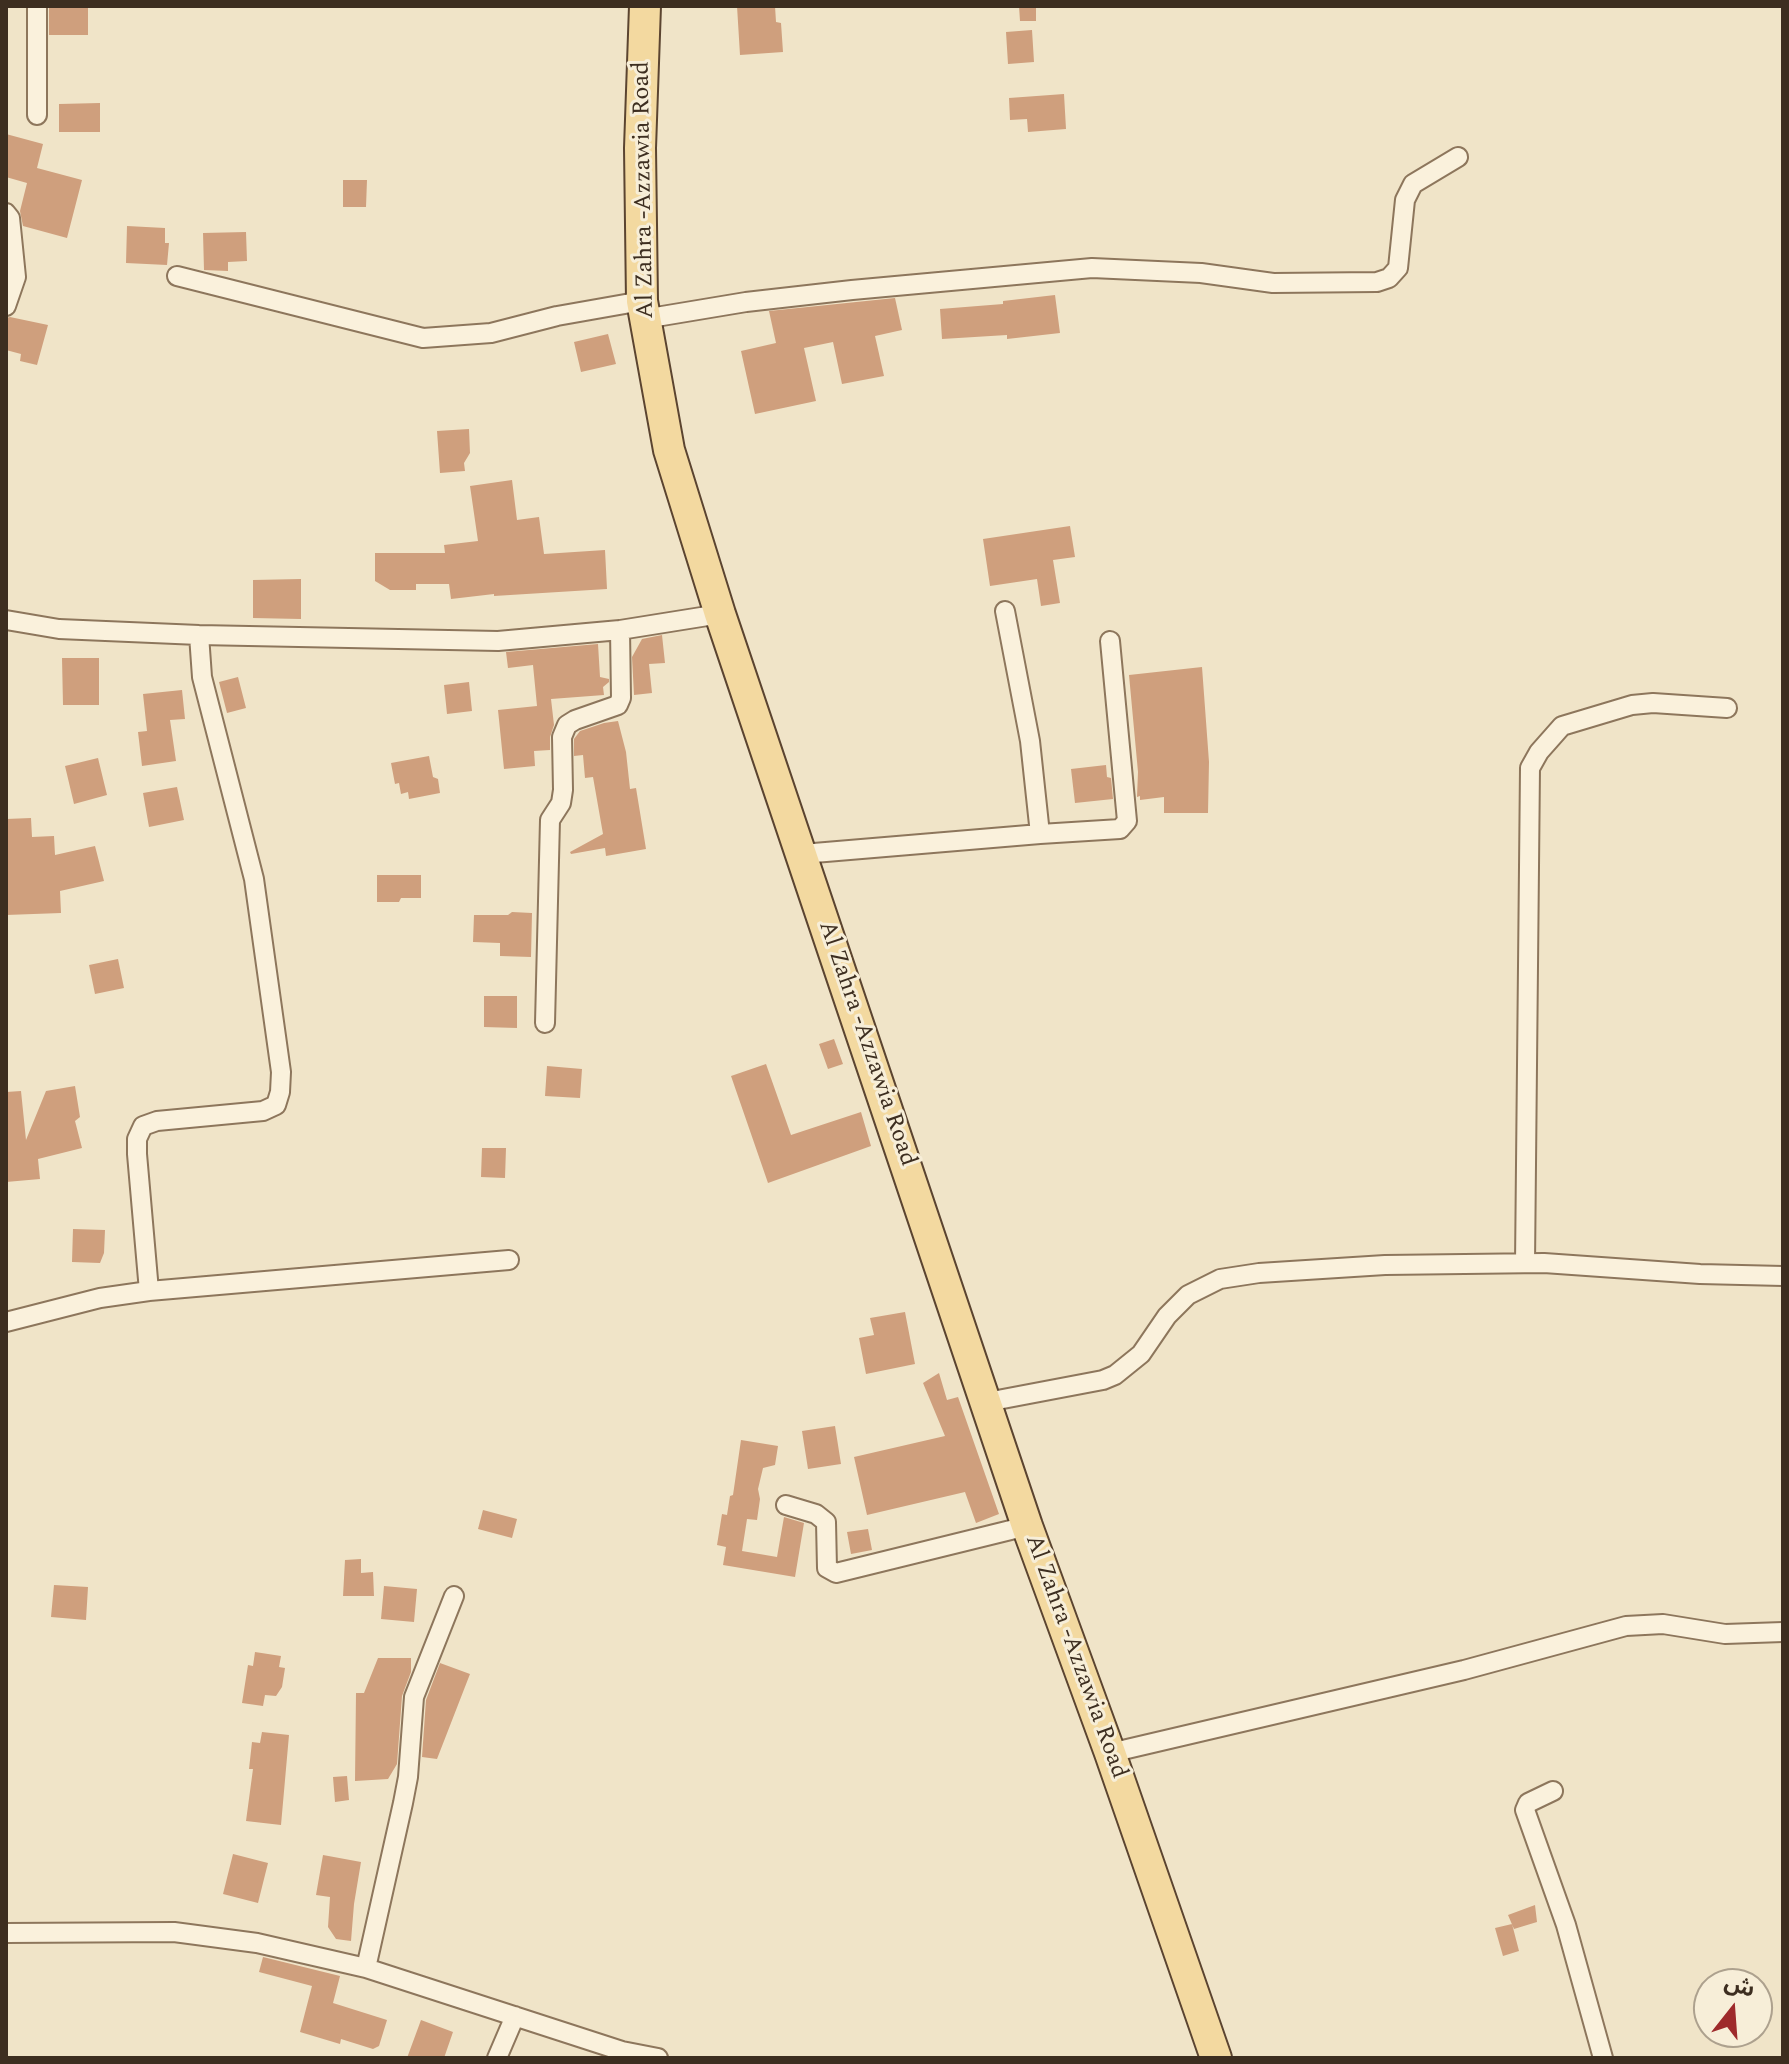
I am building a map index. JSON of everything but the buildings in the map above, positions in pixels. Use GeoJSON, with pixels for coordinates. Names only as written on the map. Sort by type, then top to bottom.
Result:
{"type":"FeatureCollection","features":[{"type":"Feature","properties":{"kind":"main road","name":"Al Zahra -Azzawia Road"},"geometry":{"type":"LineString","coordinates":[[645,6],[640,164],[643,310],[669,450],[720,614],[1027,1526],[1216,2058]]}},
{"type":"Feature","properties":{"kind":"street"},"geometry":{"type":"LineString","coordinates":[[37,6],[37,115]]}},
{"type":"Feature","properties":{"kind":"street"},"geometry":{"type":"LineString","coordinates":[[177,276],[423,338],[491,333],[557,316],[746,302],[1092,268],[1201,273],[1273,283],[1377,282],[1389,278],[1398,268],[1405,200],[1413,184],[1458,157]]}},
{"type":"Feature","properties":{"kind":"street"},"geometry":{"type":"LineString","coordinates":[[6,213],[12,229],[16,277],[6,306]]}},
{"type":"Feature","properties":{"kind":"street"},"geometry":{"type":"LineString","coordinates":[[1005,611],[1030,741],[1040,834]]}},
{"type":"Feature","properties":{"kind":"street"},"geometry":{"type":"LineString","coordinates":[[6,620],[59,629],[199,635],[498,641],[620,630],[720,614]]}},
{"type":"Feature","properties":{"kind":"street"},"geometry":{"type":"LineString","coordinates":[[545,1023],[550,820],[561,803],[563,790],[562,737],[567,725],[575,720],[618,705],[621,698],[620,630]]}},
{"type":"Feature","properties":{"kind":"street"},"geometry":{"type":"LineString","coordinates":[[149,1291],[137,1154],[137,1139],[143,1126],[157,1121],[263,1111],[276,1105],[280,1092],[279,1057],[254,879],[202,677],[199,635]]}},
{"type":"Feature","properties":{"kind":"street"},"geometry":{"type":"LineString","coordinates":[[802,854],[1120,829],[1126,825],[1128,817],[1110,641]]}},
{"type":"Feature","properties":{"kind":"street"},"geometry":{"type":"LineString","coordinates":[[1525,1263],[1530,768],[1539,752],[1562,726],[1632,705],[1653,703],[1727,708]]}},
{"type":"Feature","properties":{"kind":"street"},"geometry":{"type":"LineString","coordinates":[[6,1322],[100,1298],[149,1291],[294,1276],[509,1260]]}},
{"type":"Feature","properties":{"kind":"street"},"geometry":{"type":"LineString","coordinates":[[987,1402],[1103,1380],[1115,1375],[1141,1354],[1180,1301],[1220,1279],[1259,1273],[1385,1265],[1525,1263],[1783,1276]]}},
{"type":"Feature","properties":{"kind":"street"},"geometry":{"type":"LineString","coordinates":[[786,1505],[816,1514],[826,1522],[827,1568],[836,1573],[1027,1526]]}},
{"type":"Feature","properties":{"kind":"street"},"geometry":{"type":"LineString","coordinates":[[366,1968],[408,1777],[414,1697],[454,1596]]}},
{"type":"Feature","properties":{"kind":"street"},"geometry":{"type":"LineString","coordinates":[[1110,1753],[1464,1670],[1626,1626],[1663,1624],[1725,1634],[1783,1632]]}},
{"type":"Feature","properties":{"kind":"street"},"geometry":{"type":"LineString","coordinates":[[1553,1791],[1528,1803],[1525,1810],[1566,1925],[1603,2058]]}},
{"type":"Feature","properties":{"kind":"street"},"geometry":{"type":"LineString","coordinates":[[6,1933],[174,1932],[257,1943],[366,1968],[622,2051],[658,2058]]}},
{"type":"Feature","properties":{"kind":"street"},"geometry":{"type":"LineString","coordinates":[[497,2058],[515,2016]]}}]}
